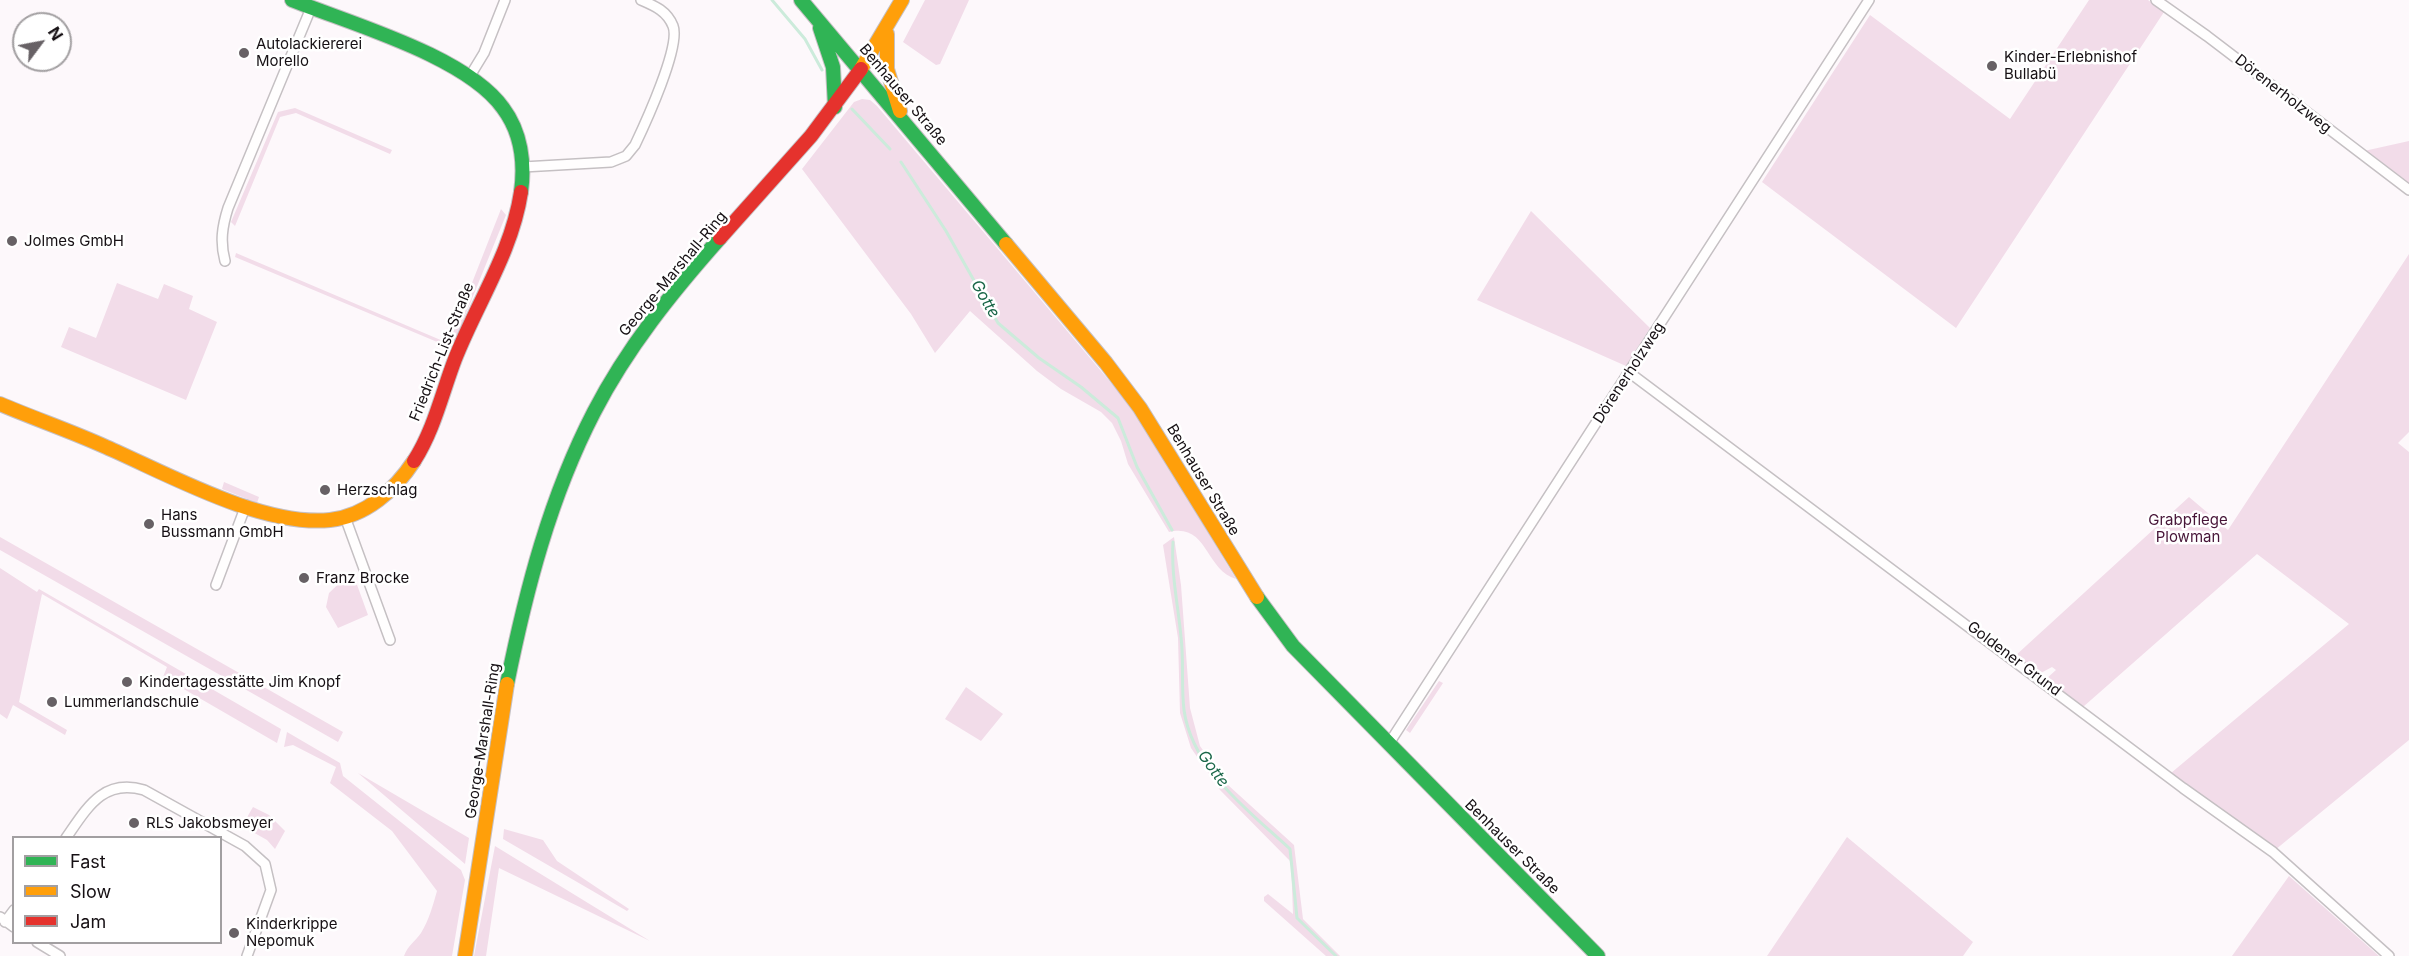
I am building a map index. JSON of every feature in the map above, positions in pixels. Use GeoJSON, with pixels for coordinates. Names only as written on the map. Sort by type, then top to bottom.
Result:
{"type":"FeatureCollection","features":[{"type":"Feature","properties":{"kind":"main road","name":"Friedrich-List-Straße"},"geometry":{"type":"LineString","coordinates":[[0,404],[246,505],[306,520],[351,516],[391,490],[413,463],[472,317],[510,237],[520,198],[523,167],[515,132],[505,111],[488,90],[470,76],[292,0]]}},
{"type":"Feature","properties":{"kind":"main road","name":"Benhauser Straße"},"geometry":{"type":"LineString","coordinates":[[801,0],[1106,363],[1140,408],[1229,556],[1293,646],[1598,956]]}},
{"type":"Feature","properties":{"kind":"main road","name":"George-Marshall-Ring"},"geometry":{"type":"LineString","coordinates":[[465,956],[516,631],[526,588],[550,512],[586,427],[638,340],[687,278],[789,164],[835,107],[887,30],[902,0]]}},
{"type":"Feature","properties":{"kind":"main road"},"geometry":{"type":"LineString","coordinates":[[816,17],[833,67],[835,107]]}},
{"type":"Feature","properties":{"kind":"main road"},"geometry":{"type":"LineString","coordinates":[[887,30],[889,78],[904,121]]}},
{"type":"Feature","properties":{"kind":"street"},"geometry":{"type":"LineString","coordinates":[[470,76],[484,52],[505,0]]}},
{"type":"Feature","properties":{"kind":"street"},"geometry":{"type":"LineString","coordinates":[[523,167],[611,162],[626,156],[635,146],[674,46],[674,28],[668,17],[660,8],[641,0]]}},
{"type":"Feature","properties":{"kind":"street","name":"Dörenerholzweg"},"geometry":{"type":"LineString","coordinates":[[1388,745],[1869,0]]}},
{"type":"Feature","properties":{"kind":"street","name":"Dörenerholzweg"},"geometry":{"type":"LineString","coordinates":[[2156,0],[2207,36],[2409,190]]}},
{"type":"Feature","properties":{"kind":"street"},"geometry":{"type":"LineString","coordinates":[[225,261],[221,245],[223,224],[228,208],[311,8]]}},
{"type":"Feature","properties":{"kind":"street","name":"Goldener Grund"},"geometry":{"type":"LineString","coordinates":[[1630,373],[2184,788],[2273,852],[2388,956]]}},
{"type":"Feature","properties":{"kind":"street"},"geometry":{"type":"LineString","coordinates":[[216,585],[246,505]]}},
{"type":"Feature","properties":{"kind":"street"},"geometry":{"type":"LineString","coordinates":[[345,517],[390,640]]}},
{"type":"Feature","properties":{"kind":"street"},"geometry":{"type":"LineString","coordinates":[[67,836],[99,797],[111,789],[128,787],[144,790],[245,846],[265,864],[271,890],[247,956]]}},
{"type":"Feature","properties":{"kind":"street"},"geometry":{"type":"LineString","coordinates":[[40,944],[60,956]]}},
{"type":"Feature","properties":{"kind":"green space"},"geometry":{"type":"Polygon","coordinates":[[[925,0],[969,0],[940,64],[936,65],[903,42],[925,0]]]}},
{"type":"Feature","properties":{"kind":"green space"},"geometry":{"type":"Polygon","coordinates":[[[2089,0],[2148,0],[2164,12],[1956,328],[1762,182],[1870,15],[2010,119],[2089,0]]]}},
{"type":"Feature","properties":{"kind":"green space"},"geometry":{"type":"Polygon","coordinates":[[[862,99],[870,100],[877,106],[1134,410],[1236,579],[1218,567],[1192,534],[1182,531],[1169,532],[1128,464],[1121,441],[1112,423],[1101,412],[1061,389],[1037,371],[970,311],[935,353],[911,314],[802,169],[854,102],[862,99]]]}},
{"type":"Feature","properties":{"kind":"green space"},"geometry":{"type":"Polygon","coordinates":[[[295,108],[392,150],[390,154],[296,113],[280,117],[235,226],[231,222],[278,112],[295,108]]]}},
{"type":"Feature","properties":{"kind":"green space"},"geometry":{"type":"Polygon","coordinates":[[[2409,141],[2409,185],[2364,151],[2409,141]]]}},
{"type":"Feature","properties":{"kind":"green space"},"geometry":{"type":"Polygon","coordinates":[[[501,209],[506,215],[456,338],[451,345],[448,344],[501,209]]]}},
{"type":"Feature","properties":{"kind":"green space"},"geometry":{"type":"Polygon","coordinates":[[[1531,211],[1650,328],[1626,366],[1477,300],[1531,211]]]}},
{"type":"Feature","properties":{"kind":"green space"},"geometry":{"type":"Polygon","coordinates":[[[236,253],[443,341],[442,344],[235,257],[236,253]]]}},
{"type":"Feature","properties":{"kind":"green space","name":"Grabpflege Plowman"},"geometry":{"type":"Polygon","coordinates":[[[2409,254],[2409,432],[2398,443],[2409,452],[2409,740],[2275,850],[2171,773],[2349,624],[2257,554],[2083,707],[2046,679],[2056,670],[2052,667],[2039,674],[2015,656],[2189,497],[2228,530],[2409,254]]]}},
{"type":"Feature","properties":{"kind":"green space"},"geometry":{"type":"Polygon","coordinates":[[[117,283],[158,299],[164,284],[193,296],[189,309],[217,322],[186,400],[61,347],[69,327],[96,338],[117,283]]]}},
{"type":"Feature","properties":{"kind":"green space"},"geometry":{"type":"Polygon","coordinates":[[[224,482],[259,497],[257,503],[222,489],[224,482]]]}},
{"type":"Feature","properties":{"kind":"green space"},"geometry":{"type":"Polygon","coordinates":[[[0,537],[343,732],[338,742],[0,550],[0,537]]]}},
{"type":"Feature","properties":{"kind":"green space"},"geometry":{"type":"Polygon","coordinates":[[[1174,537],[1181,585],[1190,708],[1200,746],[1228,785],[1294,845],[1303,919],[1340,956],[1326,956],[1264,901],[1264,897],[1268,894],[1293,914],[1291,862],[1220,790],[1191,748],[1180,713],[1178,638],[1163,545],[1174,537]]]}},
{"type":"Feature","properties":{"kind":"green space"},"geometry":{"type":"Polygon","coordinates":[[[0,568],[37,592],[39,589],[281,729],[277,743],[163,677],[167,667],[42,594],[19,702],[67,730],[65,735],[13,705],[7,719],[0,714],[0,568]]]}},
{"type":"Feature","properties":{"kind":"green space"},"geometry":{"type":"Polygon","coordinates":[[[352,571],[368,615],[338,628],[326,607],[329,593],[352,571]]]}},
{"type":"Feature","properties":{"kind":"green space"},"geometry":{"type":"Polygon","coordinates":[[[1439,681],[1443,683],[1410,733],[1406,730],[1439,681]]]}},
{"type":"Feature","properties":{"kind":"green space"},"geometry":{"type":"Polygon","coordinates":[[[966,687],[1003,714],[981,741],[945,719],[966,687]]]}},
{"type":"Feature","properties":{"kind":"green space"},"geometry":{"type":"Polygon","coordinates":[[[287,732],[340,763],[343,776],[461,870],[465,880],[452,956],[404,956],[424,928],[437,891],[392,831],[330,783],[336,767],[293,745],[284,747],[287,732]]]}},
{"type":"Feature","properties":{"kind":"green space"},"geometry":{"type":"Polygon","coordinates":[[[358,773],[469,838],[465,864],[358,773]]]}},
{"type":"Feature","properties":{"kind":"green space"},"geometry":{"type":"Polygon","coordinates":[[[253,807],[269,815],[285,831],[275,849],[267,840],[242,826],[253,807]]]}},
{"type":"Feature","properties":{"kind":"green space"},"geometry":{"type":"Polygon","coordinates":[[[504,829],[543,840],[557,861],[629,909],[627,911],[503,839],[504,829]]]}},
{"type":"Feature","properties":{"kind":"green space"},"geometry":{"type":"Polygon","coordinates":[[[1847,837],[1973,942],[1963,956],[1767,956],[1847,837]]]}},
{"type":"Feature","properties":{"kind":"green space"},"geometry":{"type":"Polygon","coordinates":[[[495,846],[650,941],[499,868],[486,956],[474,956],[495,846]]]}},
{"type":"Feature","properties":{"kind":"green space"},"geometry":{"type":"Polygon","coordinates":[[[2289,876],[2379,956],[2232,956],[2289,876]]]}},
{"type":"Feature","properties":{"kind":"waterway","name":"Gotte"},"geometry":{"type":"LineString","coordinates":[[772,0],[805,39],[822,70]]}},
{"type":"Feature","properties":{"kind":"waterway","name":"Gotte"},"geometry":{"type":"LineString","coordinates":[[852,109],[890,149]]}},
{"type":"Feature","properties":{"kind":"waterway","name":"Gotte"},"geometry":{"type":"LineString","coordinates":[[901,162],[946,231],[998,323],[1039,358],[1081,387],[1118,418],[1137,467],[1172,530]]}},
{"type":"Feature","properties":{"kind":"waterway","name":"Gotte"},"geometry":{"type":"LineString","coordinates":[[1173,542],[1174,578],[1182,646],[1183,701],[1189,731],[1210,770],[1241,804],[1290,849],[1297,918],[1336,956]]}},
{"type":"Feature","properties":{"kind":"traffic: fast"},"geometry":{"type":"LineString","coordinates":[[292,0],[436,57],[486,89],[503,108],[518,137],[522,159],[521,192]]}},
{"type":"Feature","properties":{"kind":"traffic: fast"},"geometry":{"type":"LineString","coordinates":[[801,0],[1006,244]]}},
{"type":"Feature","properties":{"kind":"traffic: fast"},"geometry":{"type":"LineString","coordinates":[[820,28],[833,67],[835,107]]}},
{"type":"Feature","properties":{"kind":"traffic: fast"},"geometry":{"type":"LineString","coordinates":[[507,684],[522,614],[541,545],[578,444],[607,388],[636,343],[668,300],[720,238]]}},
{"type":"Feature","properties":{"kind":"traffic: fast"},"geometry":{"type":"LineString","coordinates":[[1257,597],[1293,646],[1598,956]]}},
{"type":"Feature","properties":{"kind":"traffic: slow"},"geometry":{"type":"LineString","coordinates":[[861,69],[902,0]]}},
{"type":"Feature","properties":{"kind":"traffic: slow"},"geometry":{"type":"LineString","coordinates":[[887,34],[887,69],[900,111]]}},
{"type":"Feature","properties":{"kind":"traffic: slow"},"geometry":{"type":"LineString","coordinates":[[1006,244],[1106,363],[1140,408],[1257,597]]}},
{"type":"Feature","properties":{"kind":"traffic: slow"},"geometry":{"type":"LineString","coordinates":[[0,404],[93,441],[216,496],[246,507],[303,520],[330,520],[356,513],[389,491],[414,461]]}},
{"type":"Feature","properties":{"kind":"traffic: slow"},"geometry":{"type":"LineString","coordinates":[[465,956],[507,684]]}},
{"type":"Feature","properties":{"kind":"traffic: jam"},"geometry":{"type":"LineString","coordinates":[[720,238],[811,136],[861,69]]}},
{"type":"Feature","properties":{"kind":"traffic: jam"},"geometry":{"type":"LineString","coordinates":[[414,461],[432,424],[455,359],[510,236],[521,192]]}},
{"type":"Feature","properties":{"kind":"place","name":"Autolackiererei Morello"},"geometry":{"type":"Point","coordinates":[244,53]}},
{"type":"Feature","properties":{"kind":"place","name":"Kinder-Erlebnishof Bullabü"},"geometry":{"type":"Point","coordinates":[1992,66]}},
{"type":"Feature","properties":{"kind":"place","name":"Jolmes GmbH"},"geometry":{"type":"Point","coordinates":[12,241]}},
{"type":"Feature","properties":{"kind":"place","name":"Herzschlag"},"geometry":{"type":"Point","coordinates":[325,490]}},
{"type":"Feature","properties":{"kind":"place","name":"Hans Bussmann GmbH"},"geometry":{"type":"Point","coordinates":[149,524]}},
{"type":"Feature","properties":{"kind":"place","name":"Franz Brocke"},"geometry":{"type":"Point","coordinates":[304,578]}},
{"type":"Feature","properties":{"kind":"place","name":"Kindertagesstätte Jim Knopf"},"geometry":{"type":"Point","coordinates":[127,682]}},
{"type":"Feature","properties":{"kind":"place","name":"Lummerlandschule"},"geometry":{"type":"Point","coordinates":[52,702]}},
{"type":"Feature","properties":{"kind":"place","name":"RLS Jakobsmeyer"},"geometry":{"type":"Point","coordinates":[134,823]}},
{"type":"Feature","properties":{"kind":"place","name":"Kinderkrippe Nepomuk"},"geometry":{"type":"Point","coordinates":[234,933]}}]}
